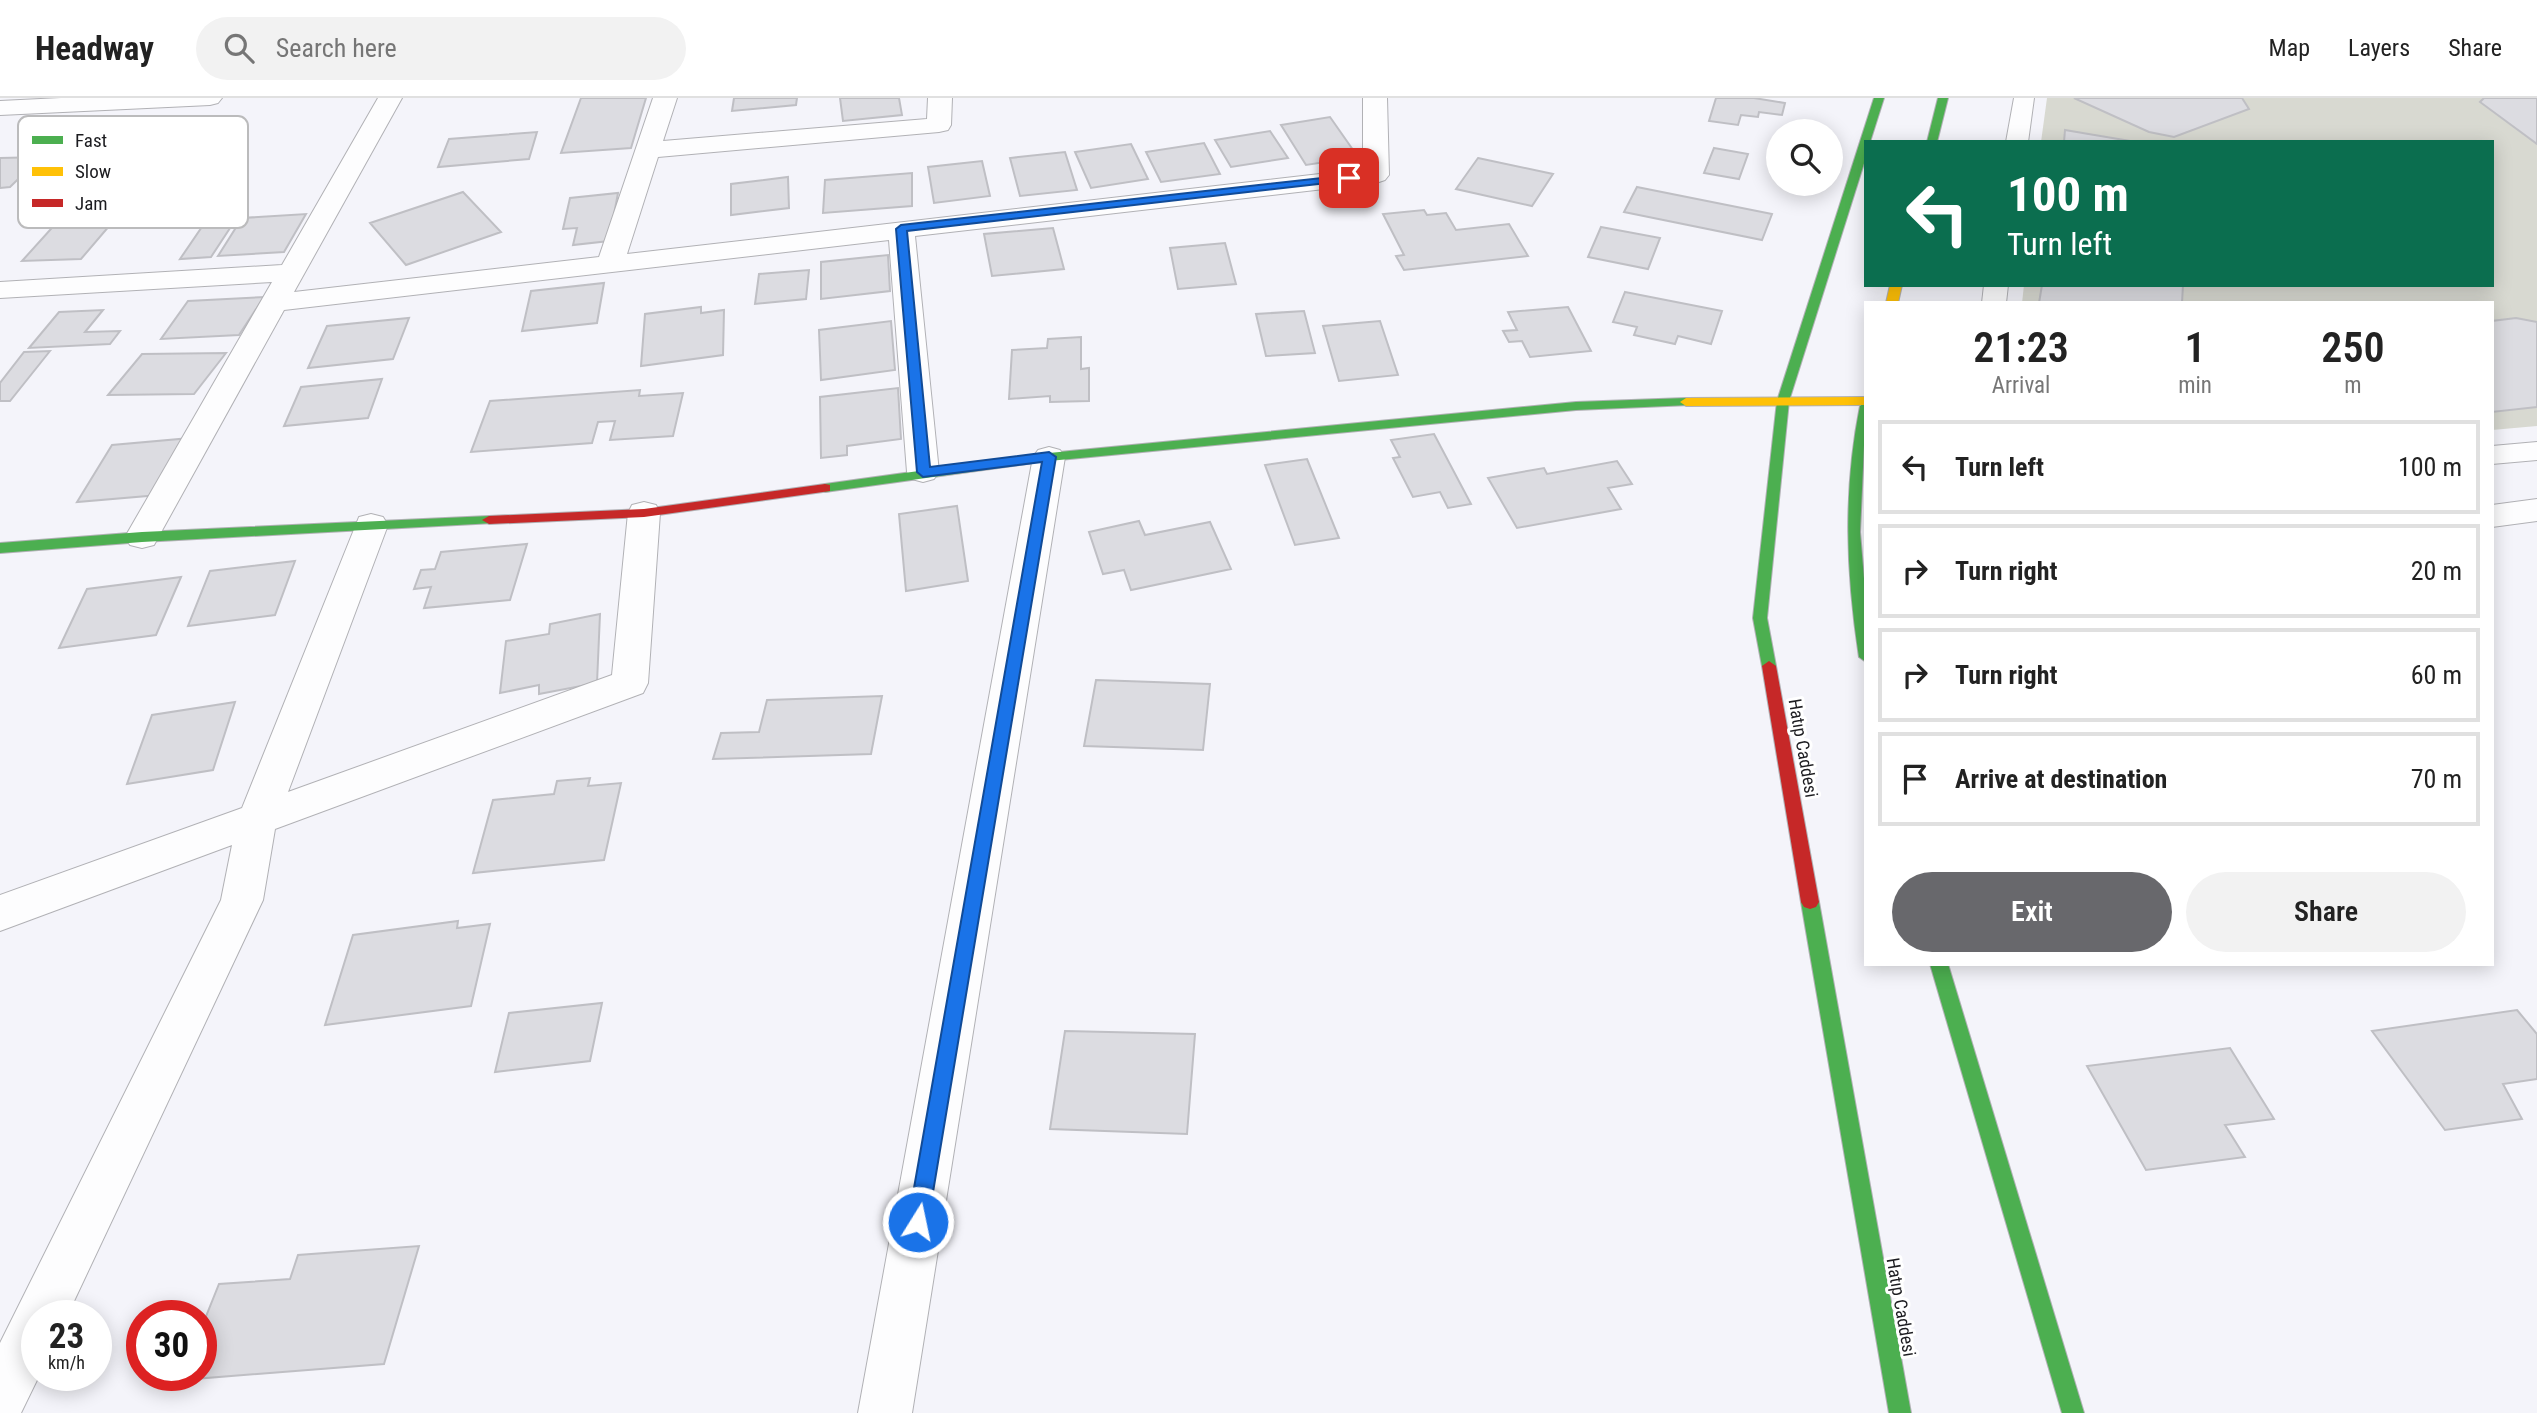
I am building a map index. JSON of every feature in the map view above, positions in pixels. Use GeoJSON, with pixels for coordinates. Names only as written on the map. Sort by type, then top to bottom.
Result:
{"type":"FeatureCollection","features":[{"type":"Feature","properties":{"kind":"main road","name":"Hatıp Caddesi"},"geometry":{"type":"LineString","coordinates":[[1866,140],[1879,98]]}},
{"type":"Feature","properties":{"kind":"main road"},"geometry":{"type":"LineString","coordinates":[[1932,140],[1943,98]]}},
{"type":"Feature","properties":{"kind":"main road","name":"Hatıp Caddesi"},"geometry":{"type":"LineString","coordinates":[[1864,145],[1783,401],[1760,618],[1900,1413]]}},
{"type":"Feature","properties":{"kind":"main road"},"geometry":{"type":"LineString","coordinates":[[0,548],[142,537],[644,513],[923,472],[1049,457],[1576,406],[1864,401]]}},
{"type":"Feature","properties":{"kind":"main road"},"geometry":{"type":"LineString","coordinates":[[1864,413],[1854,449],[1851,540],[1860,589],[1864,634]]}},
{"type":"Feature","properties":{"kind":"main road"},"geometry":{"type":"LineString","coordinates":[[1940,966],[2073,1413]]}},
{"type":"Feature","properties":{"kind":"street"},"geometry":{"type":"LineString","coordinates":[[0,108],[209,98]]}},
{"type":"Feature","properties":{"kind":"street"},"geometry":{"type":"LineString","coordinates":[[142,537],[390,98]]}},
{"type":"Feature","properties":{"kind":"street"},"geometry":{"type":"LineString","coordinates":[[611,262],[665,98]]}},
{"type":"Feature","properties":{"kind":"street"},"geometry":{"type":"LineString","coordinates":[[648,150],[850,135],[939,125],[940,98]]}},
{"type":"Feature","properties":{"kind":"street"},"geometry":{"type":"LineString","coordinates":[[274,303],[1376,175],[1375,98]]}},
{"type":"Feature","properties":{"kind":"street"},"geometry":{"type":"LineString","coordinates":[[901,229],[923,472]]}},
{"type":"Feature","properties":{"kind":"street"},"geometry":{"type":"LineString","coordinates":[[0,290],[290,272]]}},
{"type":"Feature","properties":{"kind":"street"},"geometry":{"type":"LineString","coordinates":[[885,1413],[1049,457]]}},
{"type":"Feature","properties":{"kind":"street"},"geometry":{"type":"LineString","coordinates":[[2494,516],[2537,510]]}},
{"type":"Feature","properties":{"kind":"street"},"geometry":{"type":"LineString","coordinates":[[0,912],[630,683],[644,513]]}},
{"type":"Feature","properties":{"kind":"street"},"geometry":{"type":"LineString","coordinates":[[48,1300],[242,900],[257,820],[371,525]]}},
{"type":"Feature","properties":{"kind":"street"},"geometry":{"type":"LineString","coordinates":[[0,1399],[21,1356]]}},
{"type":"Feature","properties":{"kind":"lane"},"geometry":{"type":"LineString","coordinates":[[2017,140],[2024,98]]}},
{"type":"Feature","properties":{"kind":"lane"},"geometry":{"type":"LineString","coordinates":[[2494,455],[2537,451]]}},
{"type":"Feature","properties":{"kind":"shaded area"},"geometry":{"type":"Polygon","coordinates":[[[2047,98],[2537,98],[2537,426],[2494,430],[2494,301],[2022,301],[2024,287],[2494,287],[2494,140],[2041,140],[2047,98]]]}},
{"type":"Feature","properties":{"kind":"building"},"geometry":{"type":"Polygon","coordinates":[[[581,98],[646,98],[631,148],[561,153],[581,98]]]}},
{"type":"Feature","properties":{"kind":"building"},"geometry":{"type":"Polygon","coordinates":[[[734,98],[797,98],[796,105],[732,111],[734,98]]]}},
{"type":"Feature","properties":{"kind":"building"},"geometry":{"type":"Polygon","coordinates":[[[840,98],[899,98],[902,115],[843,121],[840,98]]]}},
{"type":"Feature","properties":{"kind":"building"},"geometry":{"type":"Polygon","coordinates":[[[1716,98],[1754,98],[1785,103],[1782,115],[1759,112],[1758,117],[1741,115],[1738,125],[1709,121],[1716,98]]]}},
{"type":"Feature","properties":{"kind":"building"},"geometry":{"type":"Polygon","coordinates":[[[2074,98],[2242,98],[2249,109],[2174,137],[2149,132],[2074,98]]]}},
{"type":"Feature","properties":{"kind":"building"},"geometry":{"type":"Polygon","coordinates":[[[2484,98],[2537,98],[2537,144],[2480,102],[2484,98]]]}},
{"type":"Feature","properties":{"kind":"building"},"geometry":{"type":"Polygon","coordinates":[[[1330,117],[1358,157],[1306,165],[1281,125],[1330,117]]]}},
{"type":"Feature","properties":{"kind":"building"},"geometry":{"type":"Polygon","coordinates":[[[2065,130],[2124,140],[2064,140],[2065,130]]]}},
{"type":"Feature","properties":{"kind":"building"},"geometry":{"type":"Polygon","coordinates":[[[1270,131],[1288,158],[1231,167],[1215,140],[1270,131]]]}},
{"type":"Feature","properties":{"kind":"building"},"geometry":{"type":"Polygon","coordinates":[[[537,132],[529,159],[438,167],[449,139],[537,132]]]}},
{"type":"Feature","properties":{"kind":"building"},"geometry":{"type":"Polygon","coordinates":[[[1204,143],[1220,174],[1161,182],[1146,152],[1204,143]]]}},
{"type":"Feature","properties":{"kind":"building"},"geometry":{"type":"Polygon","coordinates":[[[1131,144],[1148,179],[1091,188],[1075,152],[1131,144]]]}},
{"type":"Feature","properties":{"kind":"building"},"geometry":{"type":"Polygon","coordinates":[[[1714,148],[1748,154],[1739,179],[1704,173],[1714,148]]]}},
{"type":"Feature","properties":{"kind":"building"},"geometry":{"type":"Polygon","coordinates":[[[1065,152],[1077,190],[1020,196],[1010,158],[1065,152]]]}},
{"type":"Feature","properties":{"kind":"building"},"geometry":{"type":"Polygon","coordinates":[[[0,158],[18,158],[18,179],[10,187],[0,188],[0,158]]]}},
{"type":"Feature","properties":{"kind":"building"},"geometry":{"type":"Polygon","coordinates":[[[1478,158],[1553,174],[1532,206],[1456,189],[1478,158]]]}},
{"type":"Feature","properties":{"kind":"building"},"geometry":{"type":"Polygon","coordinates":[[[982,161],[990,196],[934,203],[928,167],[982,161]]]}},
{"type":"Feature","properties":{"kind":"building"},"geometry":{"type":"Polygon","coordinates":[[[912,173],[912,206],[823,213],[825,180],[912,173]]]}},
{"type":"Feature","properties":{"kind":"building"},"geometry":{"type":"Polygon","coordinates":[[[788,177],[789,208],[731,215],[731,184],[788,177]]]}},
{"type":"Feature","properties":{"kind":"building"},"geometry":{"type":"Polygon","coordinates":[[[1637,187],[1772,214],[1762,240],[1624,212],[1637,187]]]}},
{"type":"Feature","properties":{"kind":"building"},"geometry":{"type":"Polygon","coordinates":[[[463,192],[501,232],[406,265],[370,223],[463,192]]]}},
{"type":"Feature","properties":{"kind":"building"},"geometry":{"type":"Polygon","coordinates":[[[618,193],[609,241],[573,245],[577,228],[563,229],[570,198],[618,193]]]}},
{"type":"Feature","properties":{"kind":"building"},"geometry":{"type":"Polygon","coordinates":[[[1424,210],[1427,215],[1446,213],[1456,230],[1509,224],[1528,256],[1404,270],[1396,256],[1404,255],[1383,214],[1424,210]]]}},
{"type":"Feature","properties":{"kind":"building"},"geometry":{"type":"Polygon","coordinates":[[[306,214],[284,252],[218,256],[236,228],[248,228],[248,218],[306,214]]]}},
{"type":"Feature","properties":{"kind":"building"},"geometry":{"type":"Polygon","coordinates":[[[1601,227],[1660,238],[1648,269],[1588,257],[1601,227]]]}},
{"type":"Feature","properties":{"kind":"building"},"geometry":{"type":"Polygon","coordinates":[[[52,228],[107,228],[81,259],[22,261],[52,228]]]}},
{"type":"Feature","properties":{"kind":"building"},"geometry":{"type":"Polygon","coordinates":[[[201,228],[230,228],[211,257],[180,259],[201,228]]]}},
{"type":"Feature","properties":{"kind":"building"},"geometry":{"type":"Polygon","coordinates":[[[1053,228],[1064,269],[992,276],[984,234],[1053,228]]]}},
{"type":"Feature","properties":{"kind":"building"},"geometry":{"type":"Polygon","coordinates":[[[1225,243],[1236,284],[1178,289],[1170,248],[1225,243]]]}},
{"type":"Feature","properties":{"kind":"building"},"geometry":{"type":"Polygon","coordinates":[[[888,255],[890,291],[821,299],[821,262],[888,255]]]}},
{"type":"Feature","properties":{"kind":"building"},"geometry":{"type":"Polygon","coordinates":[[[809,270],[806,299],[755,304],[759,274],[809,270]]]}},
{"type":"Feature","properties":{"kind":"building"},"geometry":{"type":"Polygon","coordinates":[[[604,283],[597,323],[522,331],[531,291],[604,283]]]}},
{"type":"Feature","properties":{"kind":"building"},"geometry":{"type":"Polygon","coordinates":[[[2042,287],[2183,287],[2182,301],[2039,301],[2042,287]]]}},
{"type":"Feature","properties":{"kind":"building"},"geometry":{"type":"Polygon","coordinates":[[[1625,292],[1722,311],[1711,344],[1678,336],[1675,344],[1634,335],[1637,327],[1613,322],[1625,292]]]}},
{"type":"Feature","properties":{"kind":"building"},"geometry":{"type":"Polygon","coordinates":[[[264,297],[239,335],[161,339],[188,301],[264,297]]]}},
{"type":"Feature","properties":{"kind":"building"},"geometry":{"type":"Polygon","coordinates":[[[701,307],[701,313],[724,310],[723,355],[641,366],[645,314],[701,307]]]}},
{"type":"Feature","properties":{"kind":"building"},"geometry":{"type":"Polygon","coordinates":[[[1568,307],[1591,351],[1530,357],[1522,341],[1509,342],[1503,331],[1517,330],[1508,312],[1568,307]]]}},
{"type":"Feature","properties":{"kind":"building"},"geometry":{"type":"Polygon","coordinates":[[[103,310],[85,332],[120,331],[110,344],[29,348],[59,312],[103,310]]]}},
{"type":"Feature","properties":{"kind":"building"},"geometry":{"type":"Polygon","coordinates":[[[1304,311],[1315,353],[1266,356],[1256,314],[1304,311]]]}},
{"type":"Feature","properties":{"kind":"building"},"geometry":{"type":"Polygon","coordinates":[[[409,318],[393,359],[308,368],[327,326],[409,318]]]}},
{"type":"Feature","properties":{"kind":"building"},"geometry":{"type":"Polygon","coordinates":[[[2516,318],[2537,322],[2537,407],[2494,412],[2494,321],[2516,318]]]}},
{"type":"Feature","properties":{"kind":"building"},"geometry":{"type":"Polygon","coordinates":[[[891,321],[895,370],[821,380],[819,330],[891,321]]]}},
{"type":"Feature","properties":{"kind":"building"},"geometry":{"type":"Polygon","coordinates":[[[1380,321],[1398,375],[1339,381],[1323,326],[1380,321]]]}},
{"type":"Feature","properties":{"kind":"building"},"geometry":{"type":"Polygon","coordinates":[[[1081,337],[1081,369],[1089,368],[1089,401],[1050,402],[1050,396],[1009,399],[1012,350],[1047,348],[1048,339],[1081,337]]]}},
{"type":"Feature","properties":{"kind":"building"},"geometry":{"type":"Polygon","coordinates":[[[50,351],[10,401],[0,401],[0,383],[24,352],[50,351]]]}},
{"type":"Feature","properties":{"kind":"building"},"geometry":{"type":"Polygon","coordinates":[[[226,353],[194,394],[108,395],[142,354],[226,353]]]}},
{"type":"Feature","properties":{"kind":"building"},"geometry":{"type":"Polygon","coordinates":[[[382,379],[368,418],[284,426],[301,387],[382,379]]]}},
{"type":"Feature","properties":{"kind":"building"},"geometry":{"type":"Polygon","coordinates":[[[898,388],[901,439],[847,446],[847,455],[821,458],[820,397],[898,388]]]}},
{"type":"Feature","properties":{"kind":"building"},"geometry":{"type":"Polygon","coordinates":[[[640,390],[639,396],[683,393],[673,436],[610,440],[615,421],[598,422],[592,443],[471,452],[490,401],[640,390]]]}},
{"type":"Feature","properties":{"kind":"building"},"geometry":{"type":"Polygon","coordinates":[[[1434,434],[1471,504],[1448,508],[1440,492],[1413,497],[1393,458],[1400,457],[1391,440],[1434,434]]]}},
{"type":"Feature","properties":{"kind":"building"},"geometry":{"type":"Polygon","coordinates":[[[191,438],[159,495],[77,502],[112,445],[191,438]]]}},
{"type":"Feature","properties":{"kind":"building"},"geometry":{"type":"Polygon","coordinates":[[[1307,459],[1339,538],[1295,545],[1265,465],[1307,459]]]}},
{"type":"Feature","properties":{"kind":"building"},"geometry":{"type":"Polygon","coordinates":[[[1617,461],[1632,484],[1608,488],[1621,509],[1517,528],[1488,478],[1544,468],[1547,474],[1617,461]]]}},
{"type":"Feature","properties":{"kind":"building"},"geometry":{"type":"Polygon","coordinates":[[[957,506],[968,581],[906,591],[899,514],[957,506]]]}},
{"type":"Feature","properties":{"kind":"building"},"geometry":{"type":"Polygon","coordinates":[[[1139,521],[1145,535],[1210,522],[1231,569],[1131,590],[1124,570],[1103,574],[1089,532],[1139,521]]]}},
{"type":"Feature","properties":{"kind":"building"},"geometry":{"type":"Polygon","coordinates":[[[527,544],[510,600],[424,608],[431,587],[414,589],[421,570],[435,569],[441,552],[527,544]]]}},
{"type":"Feature","properties":{"kind":"building"},"geometry":{"type":"Polygon","coordinates":[[[295,561],[275,615],[188,626],[210,571],[295,561]]]}},
{"type":"Feature","properties":{"kind":"building"},"geometry":{"type":"Polygon","coordinates":[[[181,577],[156,635],[59,648],[87,589],[181,577]]]}},
{"type":"Feature","properties":{"kind":"building"},"geometry":{"type":"Polygon","coordinates":[[[600,614],[597,683],[539,694],[539,685],[500,693],[506,641],[549,634],[550,624],[600,614]]]}},
{"type":"Feature","properties":{"kind":"building"},"geometry":{"type":"Polygon","coordinates":[[[1096,680],[1210,684],[1203,750],[1084,746],[1096,680]]]}},
{"type":"Feature","properties":{"kind":"building"},"geometry":{"type":"Polygon","coordinates":[[[882,696],[871,754],[713,759],[721,733],[759,732],[767,700],[882,696]]]}},
{"type":"Feature","properties":{"kind":"building"},"geometry":{"type":"Polygon","coordinates":[[[235,702],[213,770],[127,784],[152,715],[235,702]]]}},
{"type":"Feature","properties":{"kind":"building"},"geometry":{"type":"Polygon","coordinates":[[[590,778],[588,786],[621,783],[604,860],[473,873],[493,800],[554,794],[557,781],[590,778]]]}},
{"type":"Feature","properties":{"kind":"building"},"geometry":{"type":"Polygon","coordinates":[[[458,921],[457,928],[490,924],[471,1006],[325,1025],[353,935],[458,921]]]}},
{"type":"Feature","properties":{"kind":"building"},"geometry":{"type":"Polygon","coordinates":[[[602,1003],[590,1061],[495,1072],[509,1013],[602,1003]]]}},
{"type":"Feature","properties":{"kind":"building"},"geometry":{"type":"Polygon","coordinates":[[[2517,1010],[2537,1034],[2537,1079],[2503,1084],[2522,1119],[2445,1130],[2372,1031],[2517,1010]]]}},
{"type":"Feature","properties":{"kind":"building"},"geometry":{"type":"Polygon","coordinates":[[[1065,1031],[1195,1034],[1187,1134],[1050,1129],[1065,1031]]]}},
{"type":"Feature","properties":{"kind":"building"},"geometry":{"type":"Polygon","coordinates":[[[2230,1048],[2274,1119],[2225,1125],[2245,1157],[2146,1170],[2087,1066],[2230,1048]]]}},
{"type":"Feature","properties":{"kind":"building"},"geometry":{"type":"Polygon","coordinates":[[[419,1246],[384,1364],[217,1377],[217,1300],[213,1300],[219,1284],[290,1279],[298,1255],[419,1246]]]}},
{"type":"Feature","properties":{"kind":"traffic: fast"},"geometry":{"type":"LineString","coordinates":[[1866,140],[1879,98]]}},
{"type":"Feature","properties":{"kind":"traffic: fast"},"geometry":{"type":"LineString","coordinates":[[1932,140],[1943,98]]}},
{"type":"Feature","properties":{"kind":"traffic: fast"},"geometry":{"type":"LineString","coordinates":[[1769,666],[1760,618],[1783,401],[1864,145]]}},
{"type":"Feature","properties":{"kind":"traffic: fast"},"geometry":{"type":"LineString","coordinates":[[825,488],[1049,457],[1576,406],[1686,402]]}},
{"type":"Feature","properties":{"kind":"traffic: fast"},"geometry":{"type":"LineString","coordinates":[[1864,417],[1856,469],[1853,532],[1857,594],[1864,643]]}},
{"type":"Feature","properties":{"kind":"traffic: fast"},"geometry":{"type":"LineString","coordinates":[[0,548],[142,537],[489,520]]}},
{"type":"Feature","properties":{"kind":"traffic: fast"},"geometry":{"type":"LineString","coordinates":[[1810,902],[1900,1413]]}},
{"type":"Feature","properties":{"kind":"traffic: fast"},"geometry":{"type":"LineString","coordinates":[[1940,966],[2073,1413]]}},
{"type":"Feature","properties":{"kind":"traffic: slow"},"geometry":{"type":"LineString","coordinates":[[1892,301],[1896,287]]}},
{"type":"Feature","properties":{"kind":"traffic: slow"},"geometry":{"type":"LineString","coordinates":[[1686,402],[1864,401]]}},
{"type":"Feature","properties":{"kind":"traffic: jam"},"geometry":{"type":"LineString","coordinates":[[489,520],[644,513],[825,488]]}},
{"type":"Feature","properties":{"kind":"traffic: jam"},"geometry":{"type":"LineString","coordinates":[[1769,666],[1810,902]]}},
{"type":"Feature","properties":{"kind":"route"},"geometry":{"type":"LineString","coordinates":[[918,1222],[1049,457],[923,472],[901,229],[1349,178]]}}]}
